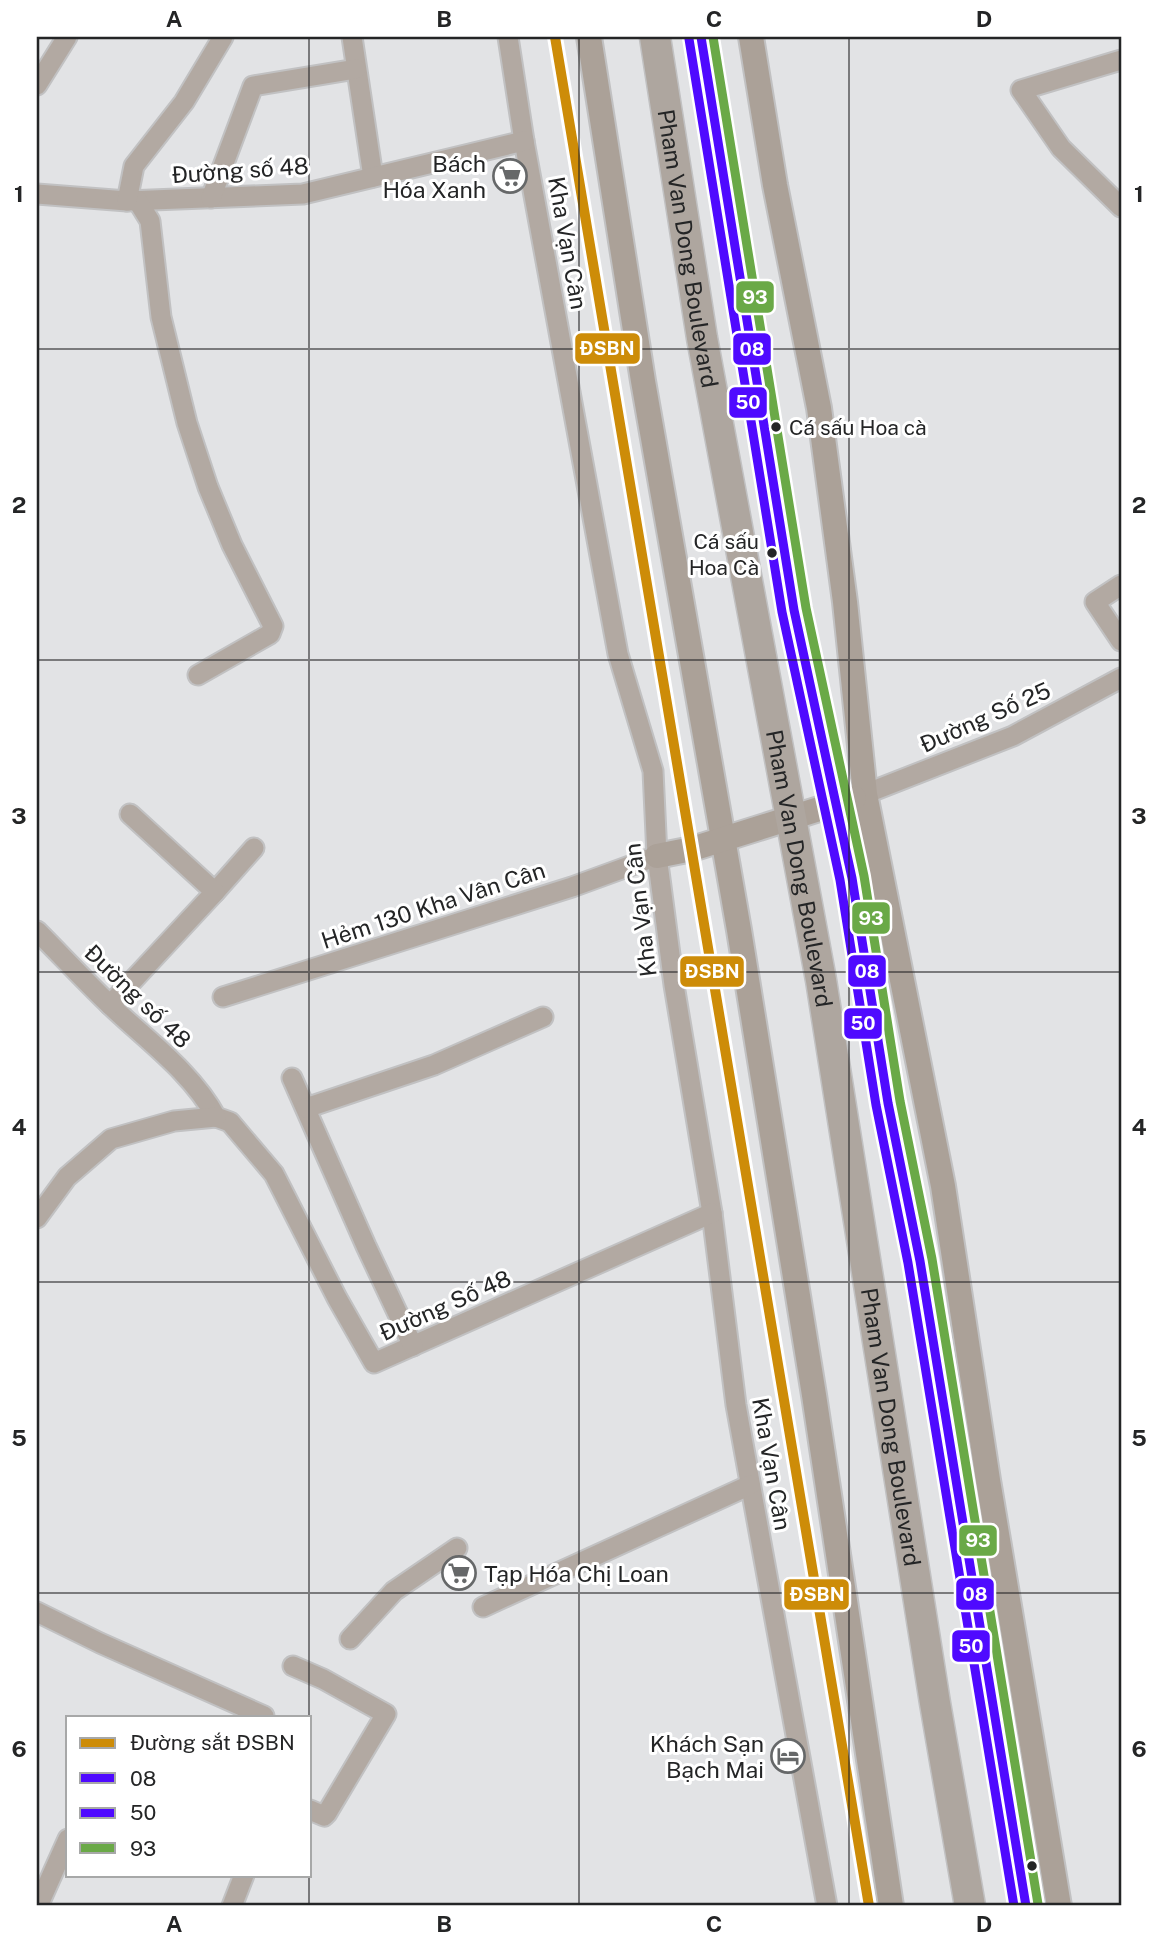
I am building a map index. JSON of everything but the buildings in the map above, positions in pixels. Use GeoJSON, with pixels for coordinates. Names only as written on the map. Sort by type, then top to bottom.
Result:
{"type":"FeatureCollection","features":[{"type":"Feature","properties":{"kind":"highway","name":"Pham Van Dong Boulevard"},"geometry":{"type":"LineString","coordinates":[[655,37],[702,338],[821,980],[970,1906]]}},
{"type":"Feature","properties":{"kind":"highway","name":"Pham Van Dong Boulevard"},"geometry":{"type":"LineString","coordinates":[[701,37],[794,610],[852,877],[888,1103],[920,1261],[1026,1906]]}},
{"type":"Feature","properties":{"kind":"main road"},"geometry":{"type":"LineString","coordinates":[[589,37],[643,381],[723,839],[814,1395],[891,1906]]}},
{"type":"Feature","properties":{"kind":"main road"},"geometry":{"type":"LineString","coordinates":[[751,37],[775,185],[819,408],[845,602],[865,794],[943,1185],[988,1480],[1059,1906]]}},
{"type":"Feature","properties":{"kind":"main road"},"geometry":{"type":"LineString","coordinates":[[657,856],[692,849],[865,794]]}},
{"type":"Feature","properties":{"kind":"street"},"geometry":{"type":"LineString","coordinates":[[37,85],[67,37]]}},
{"type":"Feature","properties":{"kind":"street"},"geometry":{"type":"LineString","coordinates":[[198,675],[270,634],[273,626],[232,545],[208,487],[187,422],[161,317],[150,221],[132,200],[134,166],[184,102],[223,37]]}},
{"type":"Feature","properties":{"kind":"street"},"geometry":{"type":"LineString","coordinates":[[352,37],[373,177]]}},
{"type":"Feature","properties":{"kind":"street","name":"Kha Vạn Cân"},"geometry":{"type":"LineString","coordinates":[[508,37],[524,142],[618,654],[653,771],[657,856],[674,985],[712,1213],[736,1405],[827,1906]]}},
{"type":"Feature","properties":{"kind":"street"},"geometry":{"type":"LineString","coordinates":[[1121,60],[1021,90],[1061,148],[1121,207]]}},
{"type":"Feature","properties":{"kind":"street"},"geometry":{"type":"LineString","coordinates":[[211,198],[253,86],[356,68]]}},
{"type":"Feature","properties":{"kind":"street","name":"Đường số 48"},"geometry":{"type":"LineString","coordinates":[[37,194],[132,200],[303,194],[524,142]]}},
{"type":"Feature","properties":{"kind":"street"},"geometry":{"type":"LineString","coordinates":[[1121,585],[1096,602],[1121,641]]}},
{"type":"Feature","properties":{"kind":"street","name":"Đường Số 25"},"geometry":{"type":"LineString","coordinates":[[865,794],[1013,736],[1121,678]]}},
{"type":"Feature","properties":{"kind":"street"},"geometry":{"type":"LineString","coordinates":[[130,814],[215,892]]}},
{"type":"Feature","properties":{"kind":"street"},"geometry":{"type":"LineString","coordinates":[[110,1005],[254,848]]}},
{"type":"Feature","properties":{"kind":"street","name":"Hẻm 130 Kha Vân Cân"},"geometry":{"type":"LineString","coordinates":[[223,997],[572,887],[657,856]]}},
{"type":"Feature","properties":{"kind":"street","name":"Đường số 48"},"geometry":{"type":"LineString","coordinates":[[37,930],[205,1097]]}},
{"type":"Feature","properties":{"kind":"street"},"geometry":{"type":"LineString","coordinates":[[306,1108],[434,1066],[543,1017]]}},
{"type":"Feature","properties":{"kind":"street"},"geometry":{"type":"LineString","coordinates":[[292,1078],[366,1246],[414,1346]]}},
{"type":"Feature","properties":{"kind":"street","name":"Đường Số 48"},"geometry":{"type":"LineString","coordinates":[[205,1097],[216,1117],[230,1122],[274,1174],[337,1298],[374,1363],[712,1213]]}},
{"type":"Feature","properties":{"kind":"street"},"geometry":{"type":"LineString","coordinates":[[37,1218],[67,1177],[111,1139],[174,1121],[216,1117]]}},
{"type":"Feature","properties":{"kind":"street"},"geometry":{"type":"LineString","coordinates":[[483,1606],[750,1485]]}},
{"type":"Feature","properties":{"kind":"street"},"geometry":{"type":"LineString","coordinates":[[350,1639],[394,1591],[457,1549]]}},
{"type":"Feature","properties":{"kind":"street"},"geometry":{"type":"LineString","coordinates":[[37,1612],[264,1716]]}},
{"type":"Feature","properties":{"kind":"street"},"geometry":{"type":"LineString","coordinates":[[293,1665],[386,1714],[327,1813],[324,1816],[312,1811]]}},
{"type":"Feature","properties":{"kind":"street"},"geometry":{"type":"LineString","coordinates":[[38,1906],[66,1843]]}},
{"type":"Feature","properties":{"kind":"street"},"geometry":{"type":"LineString","coordinates":[[232,1906],[244,1876]]}},
{"type":"Feature","properties":{"kind":"rail line","name":"ĐSBN"},"geometry":{"type":"LineString","coordinates":[[555,37],[869,1906]]}},
{"type":"Feature","properties":{"kind":"transit line","name":"08"},"geometry":{"type":"LineString","coordinates":[[701,37],[794,610],[852,878],[888,1103],[920,1261],[1026,1906]]}},
{"type":"Feature","properties":{"kind":"transit line","name":"93"},"geometry":{"type":"LineString","coordinates":[[713,37],[806,608],[864,876],[900,1101],[932,1259],[1038,1904]]}},
{"type":"Feature","properties":{"kind":"transit line","name":"50"},"geometry":{"type":"LineString","coordinates":[[689,39],[782,612],[840,880],[876,1105],[908,1263],[1014,1906]]}},
{"type":"Feature","properties":{"kind":"place","name":"Bách Hóa Xanh"},"geometry":{"type":"Point","coordinates":[510,176]}},
{"type":"Feature","properties":{"kind":"place","name":"Cá sấu Hoa cà"},"geometry":{"type":"Point","coordinates":[776,427]}},
{"type":"Feature","properties":{"kind":"place","name":"Cá sấu Hoa Cà"},"geometry":{"type":"Point","coordinates":[772,553]}},
{"type":"Feature","properties":{"kind":"place","name":"Tạp Hóa Chị Loan"},"geometry":{"type":"Point","coordinates":[459,1573]}},
{"type":"Feature","properties":{"kind":"place","name":"Khách Sạn Bạch Mai"},"geometry":{"type":"Point","coordinates":[788,1756]}}]}
